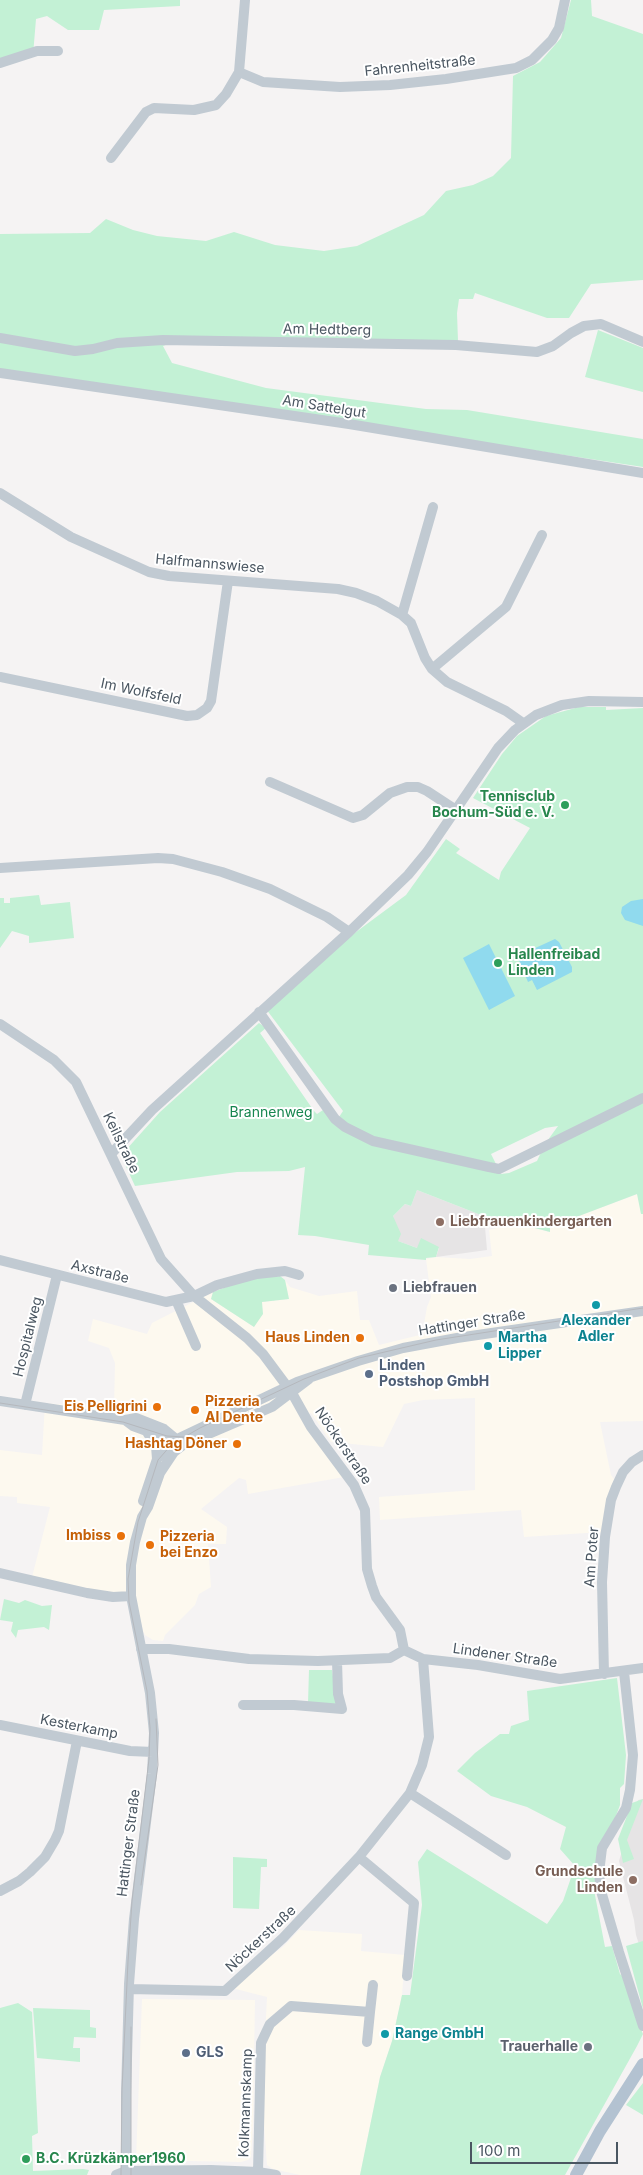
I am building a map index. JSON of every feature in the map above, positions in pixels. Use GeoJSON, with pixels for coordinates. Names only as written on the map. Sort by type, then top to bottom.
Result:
{"type":"FeatureCollection","features":[{"type":"Feature","properties":{"kind":"main road"},"geometry":{"type":"LineString","coordinates":[[576,2175],[600,2131],[642,2065]]}},
{"type":"Feature","properties":{"kind":"street"},"geometry":{"type":"LineString","coordinates":[[111,158],[146,112],[158,108],[194,110],[216,106],[226,94],[239,72],[245,0]]}},
{"type":"Feature","properties":{"kind":"street","name":"Fahrenheitstraße"},"geometry":{"type":"LineString","coordinates":[[239,72],[263,82],[340,86],[390,85],[501,72],[516,68],[532,60],[550,43],[559,28],[564,0]]}},
{"type":"Feature","properties":{"kind":"street"},"geometry":{"type":"LineString","coordinates":[[0,63],[37,51],[58,51]]}},
{"type":"Feature","properties":{"kind":"street","name":"Am Hedtberg"},"geometry":{"type":"LineString","coordinates":[[0,338],[75,351],[93,350],[117,343],[163,340],[456,345],[537,352],[552,346],[584,326],[600,324],[643,342]]}},
{"type":"Feature","properties":{"kind":"street","name":"Am Sattelgut"},"geometry":{"type":"LineString","coordinates":[[0,373],[348,424],[643,473]]}},
{"type":"Feature","properties":{"kind":"street","name":"Halfmannswiese"},"geometry":{"type":"LineString","coordinates":[[0,494],[71,537],[138,569],[169,576],[344,590],[371,598],[402,615],[414,627],[424,656],[432,669],[453,686],[506,711],[523,723]]}},
{"type":"Feature","properties":{"kind":"street"},"geometry":{"type":"LineString","coordinates":[[402,615],[433,507]]}},
{"type":"Feature","properties":{"kind":"street"},"geometry":{"type":"LineString","coordinates":[[432,669],[506,606],[542,535]]}},
{"type":"Feature","properties":{"kind":"street","name":"Im Wolfsfeld"},"geometry":{"type":"LineString","coordinates":[[0,677],[187,716],[200,714],[211,701],[228,581]]}},
{"type":"Feature","properties":{"kind":"street"},"geometry":{"type":"LineString","coordinates":[[111,1154],[152,1110],[390,894],[419,862],[498,748],[523,723],[549,709],[575,702],[589,700],[643,702]]}},
{"type":"Feature","properties":{"kind":"street"},"geometry":{"type":"LineString","coordinates":[[270,782],[353,818],[363,816],[390,793],[407,787],[418,787],[427,790],[456,810]]}},
{"type":"Feature","properties":{"kind":"street"},"geometry":{"type":"LineString","coordinates":[[0,868],[158,858],[173,859],[222,872],[270,889],[327,917],[350,932]]}},
{"type":"Feature","properties":{"kind":"street"},"geometry":{"type":"LineString","coordinates":[[259,1012],[335,1119],[345,1128],[373,1141],[499,1170],[643,1098]]}},
{"type":"Feature","properties":{"kind":"street","name":"Keilstraße"},"geometry":{"type":"LineString","coordinates":[[0,1024],[54,1060],[76,1082],[161,1259],[194,1296],[248,1338],[263,1354],[290,1390]]}},
{"type":"Feature","properties":{"kind":"street","name":"Axstraße"},"geometry":{"type":"LineString","coordinates":[[0,1260],[166,1302],[194,1296]]}},
{"type":"Feature","properties":{"kind":"street"},"geometry":{"type":"LineString","coordinates":[[194,1296],[217,1285],[257,1274],[285,1271],[299,1275]]}},
{"type":"Feature","properties":{"kind":"street","name":"Hospitalweg"},"geometry":{"type":"LineString","coordinates":[[25,1405],[57,1275]]}},
{"type":"Feature","properties":{"kind":"street"},"geometry":{"type":"LineString","coordinates":[[176,1300],[196,1346]]}},
{"type":"Feature","properties":{"kind":"street","name":"Hattinger Straße"},"geometry":{"type":"LineString","coordinates":[[126,2173],[129,1989],[134,1918],[154,1733],[152,1706],[131,1596],[132,1558],[142,1517],[142,1505],[157,1459],[178,1442],[290,1390],[308,1379],[358,1361],[436,1342],[643,1310]]}},
{"type":"Feature","properties":{"kind":"street","name":"Nöckerstraße"},"geometry":{"type":"LineString","coordinates":[[290,1390],[311,1427],[354,1485],[362,1500],[366,1518],[367,1569],[376,1597],[400,1630],[404,1650]]}},
{"type":"Feature","properties":{"kind":"street"},"geometry":{"type":"LineString","coordinates":[[0,1401],[125,1420],[136,1418],[164,1429],[178,1442]]}},
{"type":"Feature","properties":{"kind":"street"},"geometry":{"type":"LineString","coordinates":[[125,1420],[133,1426],[178,1442]]}},
{"type":"Feature","properties":{"kind":"street"},"geometry":{"type":"LineString","coordinates":[[145,1429],[156,1446],[157,1459]]}},
{"type":"Feature","properties":{"kind":"street","name":"Hattinger Straße"},"geometry":{"type":"LineString","coordinates":[[142,1517],[148,1507],[163,1467],[178,1442]]}},
{"type":"Feature","properties":{"kind":"street","name":"Am Poter"},"geometry":{"type":"LineString","coordinates":[[604,1674],[602,1580],[605,1537],[616,1487],[623,1472],[632,1462],[643,1455]]}},
{"type":"Feature","properties":{"kind":"street"},"geometry":{"type":"LineString","coordinates":[[0,1573],[87,1593],[113,1597],[131,1596]]}},
{"type":"Feature","properties":{"kind":"street"},"geometry":{"type":"LineString","coordinates":[[141,1649],[169,1649],[249,1659],[337,1660],[393,1657],[404,1650],[423,1659]]}},
{"type":"Feature","properties":{"kind":"street","name":"Nöckerstraße"},"geometry":{"type":"LineString","coordinates":[[129,1989],[225,1991],[283,1938],[359,1857],[410,1793],[422,1765],[429,1736],[423,1659]]}},
{"type":"Feature","properties":{"kind":"street","name":"Lindener Straße"},"geometry":{"type":"LineString","coordinates":[[423,1659],[478,1665],[560,1679],[643,1668]]}},
{"type":"Feature","properties":{"kind":"street"},"geometry":{"type":"LineString","coordinates":[[243,1705],[294,1705],[342,1710],[338,1694],[337,1660]]}},
{"type":"Feature","properties":{"kind":"street"},"geometry":{"type":"LineString","coordinates":[[624,1672],[632,1755],[630,1790],[626,1808],[602,1848],[599,1873],[601,1891],[643,2026]]}},
{"type":"Feature","properties":{"kind":"street","name":"Kesterkamp"},"geometry":{"type":"LineString","coordinates":[[0,1725],[130,1751],[153,1752]]}},
{"type":"Feature","properties":{"kind":"street"},"geometry":{"type":"LineString","coordinates":[[0,1899],[3,1890],[19,1881],[36,1866],[49,1852],[55,1840],[64,1808],[77,1741]]}},
{"type":"Feature","properties":{"kind":"street"},"geometry":{"type":"LineString","coordinates":[[410,1793],[506,1855]]}},
{"type":"Feature","properties":{"kind":"street"},"geometry":{"type":"LineString","coordinates":[[359,1857],[414,1903],[407,1976]]}},
{"type":"Feature","properties":{"kind":"street"},"geometry":{"type":"LineString","coordinates":[[367,2042],[373,1985]]}},
{"type":"Feature","properties":{"kind":"street","name":"Kolkmannskamp"},"geometry":{"type":"LineString","coordinates":[[258,2172],[261,2044],[270,2024],[291,2006],[370,2012]]}},
{"type":"Feature","properties":{"kind":"street","name":"Kolkmannskamp"},"geometry":{"type":"LineString","coordinates":[[126,2173],[224,2170],[276,2175]]}},
{"type":"Feature","properties":{"kind":"street"},"geometry":{"type":"LineString","coordinates":[[116,2175],[126,2173]]}},
{"type":"Feature","properties":{"kind":"shaded area","name":"Liebfrauenkindergarten"},"geometry":{"type":"Polygon","coordinates":[[[417,1190],[486,1217],[487,1250],[436,1257],[439,1248],[417,1248],[398,1241],[393,1216],[405,1204],[411,1206],[417,1190]]]}},
{"type":"Feature","properties":{"kind":"shaded area"},"geometry":{"type":"Polygon","coordinates":[[[638,1194],[641,1214],[643,1214],[643,1421],[600,1422],[611,1475],[614,1479],[607,1498],[602,1532],[524,1537],[521,1510],[380,1520],[379,1497],[475,1490],[475,1398],[423,1400],[404,1404],[383,1447],[331,1442],[311,1413],[301,1417],[344,1477],[248,1494],[246,1480],[239,1478],[201,1509],[227,1527],[226,1544],[208,1544],[211,1587],[199,1594],[195,1605],[165,1635],[163,1641],[153,1640],[145,1635],[137,1607],[118,1595],[32,1577],[50,1507],[17,1503],[17,1497],[0,1496],[0,1450],[42,1455],[45,1403],[114,1409],[115,1363],[109,1348],[88,1341],[93,1319],[147,1334],[152,1323],[213,1292],[211,1299],[254,1327],[261,1302],[289,1299],[285,1280],[290,1287],[319,1296],[357,1291],[360,1320],[369,1320],[379,1345],[436,1331],[435,1324],[424,1324],[431,1297],[426,1259],[436,1257],[470,1259],[492,1256],[489,1230],[516,1223],[549,1232],[549,1227],[638,1194]]]}},
{"type":"Feature","properties":{"kind":"shaded area","name":"Grundschule Linden"},"geometry":{"type":"Polygon","coordinates":[[[643,1799],[643,1957],[619,1861],[638,1800],[643,1799]]]}},
{"type":"Feature","properties":{"kind":"shaded area"},"geometry":{"type":"Polygon","coordinates":[[[299,1930],[362,1934],[361,1951],[405,1955],[402,1995],[392,2041],[380,2077],[360,2175],[300,2175],[273,2169],[267,2165],[262,2097],[267,1997],[228,1987],[284,1946],[299,1930]]]}},
{"type":"Feature","properties":{"kind":"shaded area"},"geometry":{"type":"Polygon","coordinates":[[[142,1999],[255,2000],[253,2124],[251,2157],[248,2160],[241,2162],[136,2160],[142,1999]]]}},
{"type":"Feature","properties":{"kind":"green space"},"geometry":{"type":"Polygon","coordinates":[[[0,0],[180,0],[180,6],[104,10],[99,30],[68,30],[47,16],[36,19],[33,55],[0,64],[0,0]]]}},
{"type":"Feature","properties":{"kind":"green space"},"geometry":{"type":"Polygon","coordinates":[[[571,0],[591,0],[592,16],[643,34],[643,280],[591,284],[569,318],[547,318],[475,293],[473,299],[459,299],[457,313],[458,341],[185,338],[163,346],[172,363],[266,388],[426,409],[467,410],[643,439],[643,467],[0,369],[0,234],[90,233],[106,219],[133,230],[157,236],[206,241],[234,232],[275,245],[324,251],[357,246],[424,215],[446,191],[473,185],[493,176],[511,158],[513,76],[540,62],[561,38],[571,0]]]}},
{"type":"Feature","properties":{"kind":"green space"},"geometry":{"type":"Polygon","coordinates":[[[598,330],[643,348],[643,392],[585,377],[598,330]]]}},
{"type":"Feature","properties":{"kind":"green space","name":"Brannenweg"},"geometry":{"type":"Polygon","coordinates":[[[579,707],[606,707],[606,710],[643,708],[643,1214],[641,1214],[637,1194],[550,1227],[550,1232],[516,1223],[485,1227],[486,1217],[417,1190],[411,1206],[405,1204],[393,1216],[401,1234],[398,1241],[417,1248],[421,1238],[439,1247],[436,1257],[426,1258],[426,1260],[368,1255],[369,1245],[298,1235],[305,1167],[289,1171],[237,1172],[135,1186],[123,1160],[125,1151],[160,1112],[259,1023],[266,1028],[260,1033],[314,1111],[317,1114],[323,1110],[335,1123],[343,1111],[266,1009],[352,935],[406,895],[446,839],[460,849],[456,853],[499,880],[501,872],[530,828],[473,798],[502,754],[517,736],[546,716],[579,707]],[[558,1126],[545,1128],[491,1154],[501,1174],[509,1173],[537,1161],[545,1144],[558,1126]]]}},
{"type":"Feature","properties":{"kind":"green space"},"geometry":{"type":"Polygon","coordinates":[[[39,895],[41,905],[70,902],[74,938],[29,943],[29,936],[12,931],[0,948],[0,898],[4,898],[4,903],[10,903],[10,898],[39,895]]]}},
{"type":"Feature","properties":{"kind":"green space"},"geometry":{"type":"Polygon","coordinates":[[[280,1276],[285,1280],[289,1299],[262,1302],[263,1314],[254,1327],[211,1299],[213,1292],[248,1279],[280,1276]]]}},
{"type":"Feature","properties":{"kind":"green space"},"geometry":{"type":"Polygon","coordinates":[[[4,1599],[19,1603],[25,1600],[42,1606],[52,1605],[49,1630],[44,1627],[18,1630],[16,1638],[11,1631],[13,1622],[0,1620],[4,1599]]]}},
{"type":"Feature","properties":{"kind":"green space"},"geometry":{"type":"Polygon","coordinates":[[[309,1670],[332,1670],[337,1702],[332,1707],[308,1703],[309,1670]]]}},
{"type":"Feature","properties":{"kind":"green space"},"geometry":{"type":"Polygon","coordinates":[[[617,1678],[626,1755],[624,1784],[620,1788],[620,1805],[610,1832],[604,1861],[603,1882],[594,1890],[605,1947],[612,1946],[620,1974],[627,1980],[634,2013],[643,2034],[637,2046],[565,2175],[360,2175],[380,2077],[392,2041],[402,1995],[410,1995],[422,1905],[418,1862],[427,1849],[547,1924],[563,1901],[575,1866],[560,1849],[566,1827],[527,1807],[491,1796],[457,1771],[475,1753],[500,1734],[509,1734],[511,1726],[529,1720],[527,1691],[617,1678]]]}},
{"type":"Feature","properties":{"kind":"green space"},"geometry":{"type":"Polygon","coordinates":[[[643,1799],[627,1840],[634,1859],[623,1863],[618,1839],[632,1803],[643,1799]]]}},
{"type":"Feature","properties":{"kind":"green space"},"geometry":{"type":"Polygon","coordinates":[[[233,1857],[267,1859],[267,1867],[261,1867],[259,1909],[233,1908],[233,1857]]]}},
{"type":"Feature","properties":{"kind":"green space"},"geometry":{"type":"Polygon","coordinates":[[[643,1941],[643,2009],[626,1946],[643,1941]]]}},
{"type":"Feature","properties":{"kind":"green space"},"geometry":{"type":"Polygon","coordinates":[[[18,2003],[32,2012],[38,2133],[32,2136],[33,2171],[83,2169],[89,2170],[87,2175],[0,2175],[0,2008],[18,2003]]]}},
{"type":"Feature","properties":{"kind":"green space"},"geometry":{"type":"Polygon","coordinates":[[[33,2008],[90,2010],[90,2027],[96,2028],[96,2038],[74,2037],[73,2048],[80,2048],[80,2062],[37,2058],[33,2008]]]}},
{"type":"Feature","properties":{"kind":"green space"},"geometry":{"type":"Polygon","coordinates":[[[643,2083],[643,2115],[626,2105],[643,2083]]]}},
{"type":"Feature","properties":{"kind":"water"},"geometry":{"type":"Polygon","coordinates":[[[643,899],[643,926],[625,920],[621,913],[622,907],[631,901],[643,899]]]}},
{"type":"Feature","properties":{"kind":"water"},"geometry":{"type":"Polygon","coordinates":[[[555,939],[559,942],[572,967],[572,972],[537,990],[532,980],[528,982],[518,958],[520,955],[555,939]]]}},
{"type":"Feature","properties":{"kind":"water"},"geometry":{"type":"Polygon","coordinates":[[[489,944],[515,996],[489,1010],[463,958],[489,944]]]}},
{"type":"Feature","properties":{"kind":"tram line"},"geometry":{"type":"LineString","coordinates":[[121,2175],[122,2089],[128,1961],[132,1901],[149,1759],[150,1728],[147,1691],[129,1602],[128,1579],[138,1522],[158,1460],[172,1444],[200,1428],[304,1379],[359,1358],[436,1340],[643,1308]]}},
{"type":"Feature","properties":{"kind":"tram line"},"geometry":{"type":"LineString","coordinates":[[0,1403],[123,1422],[167,1436],[184,1437]]}},
{"type":"Feature","properties":{"kind":"tram line"},"geometry":{"type":"LineString","coordinates":[[141,1885],[158,1765],[156,1719]]}},
{"type":"Feature","properties":{"kind":"tram line"},"geometry":{"type":"LineString","coordinates":[[131,2027],[131,2175]]}},
{"type":"Feature","properties":{"kind":"place","name":"Tennisclub Bochum-Süd e. V."},"geometry":{"type":"Point","coordinates":[565,805]}},
{"type":"Feature","properties":{"kind":"place","name":"Hallenfreibad Linden"},"geometry":{"type":"Point","coordinates":[498,963]}},
{"type":"Feature","properties":{"kind":"place","name":"Liebfrauenkindergarten"},"geometry":{"type":"Point","coordinates":[440,1222]}},
{"type":"Feature","properties":{"kind":"place","name":"Liebfrauen"},"geometry":{"type":"Point","coordinates":[393,1288]}},
{"type":"Feature","properties":{"kind":"place","name":"Alexander Adler"},"geometry":{"type":"Point","coordinates":[596,1305]}},
{"type":"Feature","properties":{"kind":"place","name":"Haus Linden"},"geometry":{"type":"Point","coordinates":[360,1338]}},
{"type":"Feature","properties":{"kind":"place","name":"Martha Lipper"},"geometry":{"type":"Point","coordinates":[488,1346]}},
{"type":"Feature","properties":{"kind":"place","name":"Linden Postshop GmbH"},"geometry":{"type":"Point","coordinates":[369,1374]}},
{"type":"Feature","properties":{"kind":"place","name":"Eis Pelligrini"},"geometry":{"type":"Point","coordinates":[157,1407]}},
{"type":"Feature","properties":{"kind":"place","name":"Pizzeria Al Dente"},"geometry":{"type":"Point","coordinates":[195,1410]}},
{"type":"Feature","properties":{"kind":"place","name":"Hashtag Döner"},"geometry":{"type":"Point","coordinates":[237,1444]}},
{"type":"Feature","properties":{"kind":"place","name":"Imbiss"},"geometry":{"type":"Point","coordinates":[121,1536]}},
{"type":"Feature","properties":{"kind":"place","name":"Pizzeria bei Enzo"},"geometry":{"type":"Point","coordinates":[150,1545]}},
{"type":"Feature","properties":{"kind":"place","name":"Grundschule Linden"},"geometry":{"type":"Point","coordinates":[633,1880]}},
{"type":"Feature","properties":{"kind":"place","name":"Range GmbH"},"geometry":{"type":"Point","coordinates":[385,2034]}},
{"type":"Feature","properties":{"kind":"place","name":"Trauerhalle"},"geometry":{"type":"Point","coordinates":[588,2047]}},
{"type":"Feature","properties":{"kind":"place","name":"GLS"},"geometry":{"type":"Point","coordinates":[186,2053]}},
{"type":"Feature","properties":{"kind":"place","name":"B.C. Krüzkämper1960"},"geometry":{"type":"Point","coordinates":[26,2159]}}]}
